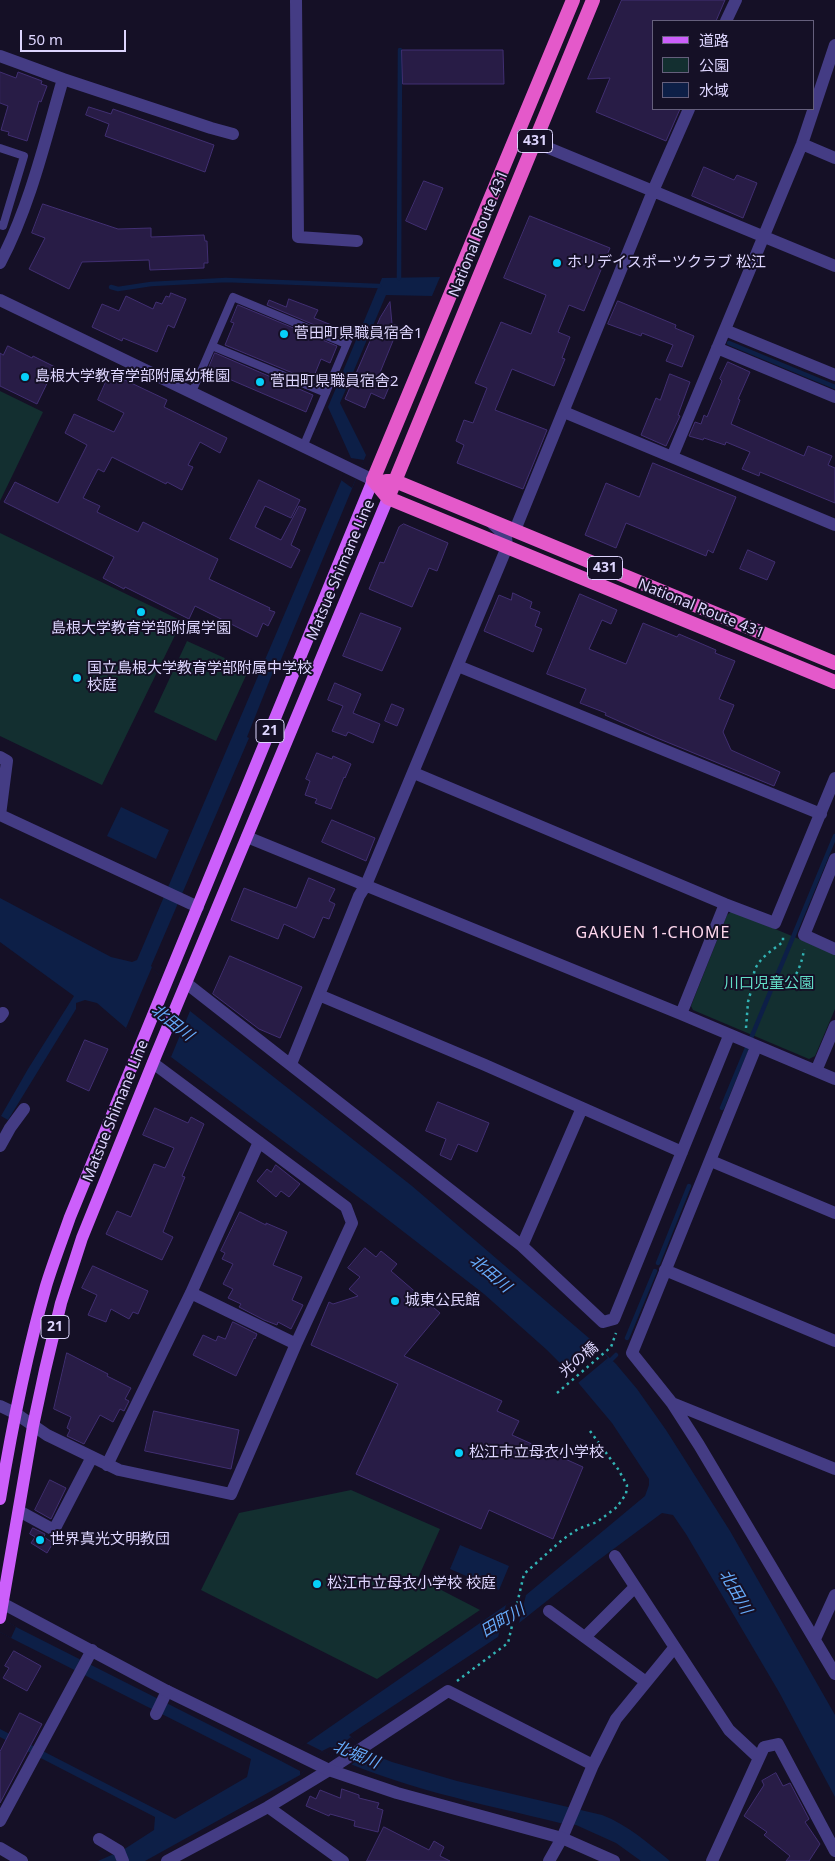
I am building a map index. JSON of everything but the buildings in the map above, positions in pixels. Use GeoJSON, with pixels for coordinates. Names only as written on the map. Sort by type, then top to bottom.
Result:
{"type":"FeatureCollection","features":[{"type":"Feature","properties":{"kind":"highway","name":"National Route 431"},"geometry":{"type":"LineString","coordinates":[[373,480],[573,0]]}},
{"type":"Feature","properties":{"kind":"highway","name":"National Route 431"},"geometry":{"type":"LineString","coordinates":[[388,498],[593,0]]}},
{"type":"Feature","properties":{"kind":"highway","name":"National Route 431"},"geometry":{"type":"LineString","coordinates":[[373,480],[395,481],[835,663]]}},
{"type":"Feature","properties":{"kind":"highway","name":"National Route 431"},"geometry":{"type":"LineString","coordinates":[[373,480],[388,498],[835,682]]}},
{"type":"Feature","properties":{"kind":"main road","name":"Matsue Shimane Line"},"geometry":{"type":"LineString","coordinates":[[0,1499],[15,1413],[47,1284],[70,1217],[373,480]]}},
{"type":"Feature","properties":{"kind":"main road","name":"Matsue Shimane Line"},"geometry":{"type":"LineString","coordinates":[[1,1609],[33,1426],[61,1303],[82,1238],[154,1059],[388,498]]}},
{"type":"Feature","properties":{"kind":"street"},"geometry":{"type":"LineString","coordinates":[[296,0],[298,237],[357,241]]}},
{"type":"Feature","properties":{"kind":"street"},"geometry":{"type":"LineString","coordinates":[[726,20],[736,0]]}},
{"type":"Feature","properties":{"kind":"street"},"geometry":{"type":"LineString","coordinates":[[815,105],[835,45]]}},
{"type":"Feature","properties":{"kind":"street"},"geometry":{"type":"LineString","coordinates":[[0,56],[63,79],[232,134]]}},
{"type":"Feature","properties":{"kind":"street"},"geometry":{"type":"LineString","coordinates":[[0,263],[16,232],[63,79]]}},
{"type":"Feature","properties":{"kind":"street"},"geometry":{"type":"LineString","coordinates":[[515,530],[688,110]]}},
{"type":"Feature","properties":{"kind":"street"},"geometry":{"type":"LineString","coordinates":[[672,457],[802,144],[813,110]]}},
{"type":"Feature","properties":{"kind":"street"},"geometry":{"type":"LineString","coordinates":[[534,142],[835,266]]}},
{"type":"Feature","properties":{"kind":"street"},"geometry":{"type":"LineString","coordinates":[[802,144],[835,158]]}},
{"type":"Feature","properties":{"kind":"street"},"geometry":{"type":"LineString","coordinates":[[0,300],[373,480]]}},
{"type":"Feature","properties":{"kind":"street"},"geometry":{"type":"LineString","coordinates":[[725,330],[835,376]]}},
{"type":"Feature","properties":{"kind":"street"},"geometry":{"type":"LineString","coordinates":[[717,348],[835,397]]}},
{"type":"Feature","properties":{"kind":"street"},"geometry":{"type":"LineString","coordinates":[[564,412],[835,526]]}},
{"type":"Feature","properties":{"kind":"street"},"geometry":{"type":"LineString","coordinates":[[291,1064],[359,896],[366,885],[414,773],[508,547],[506,536],[489,520]]}},
{"type":"Feature","properties":{"kind":"street"},"geometry":{"type":"LineString","coordinates":[[458,666],[821,814]]}},
{"type":"Feature","properties":{"kind":"street"},"geometry":{"type":"LineString","coordinates":[[0,757],[7,761],[0,815],[166,894],[198,907]]}},
{"type":"Feature","properties":{"kind":"street"},"geometry":{"type":"LineString","coordinates":[[414,773],[725,904],[775,923],[835,778]]}},
{"type":"Feature","properties":{"kind":"street"},"geometry":{"type":"LineString","coordinates":[[247,837],[681,1014],[729,1036],[749,1041],[835,1079]]}},
{"type":"Feature","properties":{"kind":"street"},"geometry":{"type":"LineString","coordinates":[[835,859],[804,935],[835,949]]}},
{"type":"Feature","properties":{"kind":"street"},"geometry":{"type":"LineString","coordinates":[[681,1014],[725,904]]}},
{"type":"Feature","properties":{"kind":"street"},"geometry":{"type":"LineString","coordinates":[[184,988],[291,1064],[522,1246],[603,1322],[614,1319],[729,1036]]}},
{"type":"Feature","properties":{"kind":"street"},"geometry":{"type":"LineString","coordinates":[[319,995],[485,1065],[682,1152]]}},
{"type":"Feature","properties":{"kind":"street"},"geometry":{"type":"LineString","coordinates":[[816,1071],[835,1026]]}},
{"type":"Feature","properties":{"kind":"street"},"geometry":{"type":"LineString","coordinates":[[749,1041],[711,1161],[632,1353],[672,1403],[699,1445],[835,1674]]}},
{"type":"Feature","properties":{"kind":"street"},"geometry":{"type":"LineString","coordinates":[[0,1406],[15,1413],[47,1435],[120,1470],[230,1494],[352,1223],[346,1206],[154,1059]]}},
{"type":"Feature","properties":{"kind":"street"},"geometry":{"type":"LineString","coordinates":[[522,1246],[582,1108]]}},
{"type":"Feature","properties":{"kind":"street"},"geometry":{"type":"LineString","coordinates":[[0,1146],[5,1126],[24,1109]]}},
{"type":"Feature","properties":{"kind":"street"},"geometry":{"type":"LineString","coordinates":[[107,1464],[191,1293],[260,1142]]}},
{"type":"Feature","properties":{"kind":"street"},"geometry":{"type":"LineString","coordinates":[[711,1161],[835,1213]]}},
{"type":"Feature","properties":{"kind":"street"},"geometry":{"type":"LineString","coordinates":[[665,1270],[835,1341]]}},
{"type":"Feature","properties":{"kind":"street"},"geometry":{"type":"LineString","coordinates":[[191,1293],[296,1344]]}},
{"type":"Feature","properties":{"kind":"street"},"geometry":{"type":"LineString","coordinates":[[672,1403],[835,1469]]}},
{"type":"Feature","properties":{"kind":"street"},"geometry":{"type":"LineString","coordinates":[[19,1511],[54,1530],[92,1457]]}},
{"type":"Feature","properties":{"kind":"street"},"geometry":{"type":"LineString","coordinates":[[615,1556],[729,1730],[759,1758]]}},
{"type":"Feature","properties":{"kind":"street"},"geometry":{"type":"LineString","coordinates":[[585,1637],[635,1587]]}},
{"type":"Feature","properties":{"kind":"street"},"geometry":{"type":"LineString","coordinates":[[815,1639],[835,1595]]}},
{"type":"Feature","properties":{"kind":"street"},"geometry":{"type":"LineString","coordinates":[[1,1609],[165,1695],[324,1768],[397,1793],[562,1838],[614,1861]]}},
{"type":"Feature","properties":{"kind":"street"},"geometry":{"type":"LineString","coordinates":[[550,1611],[646,1682]]}},
{"type":"Feature","properties":{"kind":"street"},"geometry":{"type":"LineString","coordinates":[[550,1861],[616,1718],[674,1648]]}},
{"type":"Feature","properties":{"kind":"street"},"geometry":{"type":"LineString","coordinates":[[0,1821],[89,1655]]}},
{"type":"Feature","properties":{"kind":"street"},"geometry":{"type":"LineString","coordinates":[[167,1861],[268,1807],[324,1768],[341,1762],[448,1691],[593,1765]]}},
{"type":"Feature","properties":{"kind":"street"},"geometry":{"type":"LineString","coordinates":[[156,1714],[165,1695]]}},
{"type":"Feature","properties":{"kind":"street"},"geometry":{"type":"LineString","coordinates":[[712,1861],[764,1747],[778,1744],[835,1851]]}},
{"type":"Feature","properties":{"kind":"street"},"geometry":{"type":"LineString","coordinates":[[268,1807],[343,1861]]}},
{"type":"Feature","properties":{"kind":"street"},"geometry":{"type":"LineString","coordinates":[[99,1839],[121,1856]]}},
{"type":"Feature","properties":{"kind":"street"},"geometry":{"type":"LineString","coordinates":[[0,1848],[22,1861]]}},
{"type":"Feature","properties":{"kind":"lane"},"geometry":{"type":"LineString","coordinates":[[0,148],[24,156],[2,226],[0,225]]}},
{"type":"Feature","properties":{"kind":"lane"},"geometry":{"type":"LineString","coordinates":[[192,392],[233,297],[346,344]]}},
{"type":"Feature","properties":{"kind":"lane"},"geometry":{"type":"LineString","coordinates":[[303,447],[353,329]]}},
{"type":"Feature","properties":{"kind":"lane"},"geometry":{"type":"LineString","coordinates":[[212,346],[326,393]]}},
{"type":"Feature","properties":{"kind":"path"},"geometry":{"type":"LineString","coordinates":[[749,1041],[747,1024],[748,1002],[754,980],[785,986],[792,981],[804,952],[804,935]]}},
{"type":"Feature","properties":{"kind":"path","name":"光の橋"},"geometry":{"type":"LineString","coordinates":[[557,1393],[611,1346]]}},
{"type":"Feature","properties":{"kind":"path"},"geometry":{"type":"LineString","coordinates":[[453,1683],[508,1643],[524,1574],[562,1540],[578,1529],[597,1522],[617,1507],[626,1494],[627,1485],[618,1469],[590,1431]]}},
{"type":"Feature","properties":{"kind":"green space"},"geometry":{"type":"Polygon","coordinates":[[[0,391],[43,412],[0,501],[0,391]]]}},
{"type":"Feature","properties":{"kind":"green space","name":"国立島根大学教育学部附属中学校 校庭"},"geometry":{"type":"Polygon","coordinates":[[[0,533],[182,621],[102,785],[0,736],[0,533]]]}},
{"type":"Feature","properties":{"kind":"green space"},"geometry":{"type":"Polygon","coordinates":[[[187,641],[249,669],[216,741],[154,712],[187,641]]]}},
{"type":"Feature","properties":{"kind":"green space","name":"川口児童公園"},"geometry":{"type":"Polygon","coordinates":[[[732,911],[835,954],[835,1009],[815,1056],[809,1059],[693,1010],[691,1006],[727,915],[732,911]]]}},
{"type":"Feature","properties":{"kind":"green space","name":"松江市立母衣小学校 校庭"},"geometry":{"type":"Polygon","coordinates":[[[351,1490],[440,1529],[418,1578],[480,1610],[377,1679],[201,1590],[239,1513],[351,1490]]]}},
{"type":"Feature","properties":{"kind":"water"},"geometry":{"type":"Polygon","coordinates":[[[440,277],[432,296],[386,295],[340,403],[366,455],[280,662],[273,672],[247,737],[249,738],[151,966],[190,1011],[412,1186],[590,1339],[616,1364],[637,1389],[666,1430],[730,1531],[835,1715],[835,1797],[779,1692],[686,1534],[673,1515],[662,1513],[519,1623],[349,1735],[367,1752],[392,1762],[457,1781],[602,1815],[629,1829],[670,1861],[641,1861],[616,1843],[576,1825],[500,1809],[409,1785],[350,1764],[322,1751],[300,1775],[145,1861],[98,1861],[123,1850],[154,1830],[155,1817],[0,1737],[0,1729],[175,1819],[247,1777],[251,1759],[0,1632],[0,1617],[16,1627],[281,1761],[506,1605],[526,1595],[645,1496],[649,1485],[649,1479],[612,1423],[570,1373],[484,1294],[369,1205],[171,1057],[126,1028],[97,1003],[85,1000],[76,1003],[76,1009],[8,1120],[1,1116],[74,996],[0,942],[0,898],[111,957],[132,962],[137,960],[351,458],[328,407],[382,278],[440,277]]]}},
{"type":"Feature","properties":{"kind":"water"},"geometry":{"type":"Polygon","coordinates":[[[121,807],[169,830],[156,859],[107,836],[121,807]]]}},
{"type":"Feature","properties":{"kind":"water"},"geometry":{"type":"Polygon","coordinates":[[[460,1545],[509,1566],[499,1590],[450,1569],[460,1545]]]}},
{"type":"Feature","properties":{"kind":"pier"},"geometry":{"type":"Polygon","coordinates":[[[351,458],[364,460],[352,488],[341,480],[351,458]]]}},
{"type":"Feature","properties":{"kind":"pier"},"geometry":{"type":"Polygon","coordinates":[[[152,967],[190,1011],[171,1057],[126,1028],[152,967]]]}},
{"type":"Feature","properties":{"kind":"pier"},"geometry":{"type":"Polygon","coordinates":[[[600,1348],[608,1358],[578,1383],[570,1374],[600,1348]]]}},
{"type":"Feature","properties":{"kind":"pier"},"geometry":{"type":"Polygon","coordinates":[[[526,1595],[519,1623],[498,1637],[506,1605],[526,1595]]]}},
{"type":"Feature","properties":{"kind":"pier"},"geometry":{"type":"Polygon","coordinates":[[[0,1617],[16,1627],[11,1638],[0,1632],[0,1617]]]}},
{"type":"Feature","properties":{"kind":"pier"},"geometry":{"type":"Polygon","coordinates":[[[351,1737],[367,1752],[351,1765],[322,1751],[330,1747],[335,1749],[351,1737]]]}},
{"type":"Feature","properties":{"kind":"pier"},"geometry":{"type":"Polygon","coordinates":[[[306,1743],[322,1751],[300,1775],[300,1771],[281,1761],[306,1743]]]}},
{"type":"Feature","properties":{"kind":"waterway"},"geometry":{"type":"LineString","coordinates":[[399,278],[400,50]]}},
{"type":"Feature","properties":{"kind":"waterway"},"geometry":{"type":"LineString","coordinates":[[111,287],[118,289],[151,284],[226,280],[379,286]]}},
{"type":"Feature","properties":{"kind":"waterway"},"geometry":{"type":"LineString","coordinates":[[729,343],[835,387]]}},
{"type":"Feature","properties":{"kind":"waterway"},"geometry":{"type":"LineString","coordinates":[[722,1108],[835,836]]}},
{"type":"Feature","properties":{"kind":"waterway"},"geometry":{"type":"LineString","coordinates":[[658,1263],[689,1186]]}},
{"type":"Feature","properties":{"kind":"waterway"},"geometry":{"type":"LineString","coordinates":[[627,1338],[655,1271]]}},
{"type":"Feature","properties":{"kind":"waterway"},"geometry":{"type":"LineString","coordinates":[[608,1363],[616,1355]]}},
{"type":"Feature","properties":{"kind":"place","name":"ホリデイスポーツクラブ 松江"},"geometry":{"type":"Point","coordinates":[557,263]}},
{"type":"Feature","properties":{"kind":"place","name":"菅田町県職員宿舎1"},"geometry":{"type":"Point","coordinates":[284,334]}},
{"type":"Feature","properties":{"kind":"place","name":"島根大学教育学部附属幼稚園"},"geometry":{"type":"Point","coordinates":[25,377]}},
{"type":"Feature","properties":{"kind":"place","name":"菅田町県職員宿舎2"},"geometry":{"type":"Point","coordinates":[260,382]}},
{"type":"Feature","properties":{"kind":"place","name":"島根大学教育学部附属学園"},"geometry":{"type":"Point","coordinates":[141,612]}},
{"type":"Feature","properties":{"kind":"place","name":"国立島根大学教育学部附属中学校 校庭"},"geometry":{"type":"Point","coordinates":[77,678]}},
{"type":"Feature","properties":{"kind":"place","name":"城東公民館"},"geometry":{"type":"Point","coordinates":[395,1301]}},
{"type":"Feature","properties":{"kind":"place","name":"松江市立母衣小学校"},"geometry":{"type":"Point","coordinates":[459,1453]}},
{"type":"Feature","properties":{"kind":"place","name":"世界真光文明教団"},"geometry":{"type":"Point","coordinates":[40,1540]}},
{"type":"Feature","properties":{"kind":"place","name":"松江市立母衣小学校 校庭"},"geometry":{"type":"Point","coordinates":[317,1584]}},
{"type":"Feature","properties":{"kind":"district","name":"GAKUEN 1-CHOME"},"geometry":{"type":"Point","coordinates":[653,933]}},
{"type":"Feature","properties":{"kind":"water label","name":"北田川"},"geometry":{"type":"Point","coordinates":[172,1023]}},
{"type":"Feature","properties":{"kind":"water label","name":"北田川"},"geometry":{"type":"Point","coordinates":[490,1274]}},
{"type":"Feature","properties":{"kind":"water label","name":"北田川"},"geometry":{"type":"Point","coordinates":[735,1592]}},
{"type":"Feature","properties":{"kind":"water label","name":"田町川"},"geometry":{"type":"Point","coordinates":[503,1621]}},
{"type":"Feature","properties":{"kind":"water label","name":"北堀川"},"geometry":{"type":"Point","coordinates":[356,1755]}}]}
